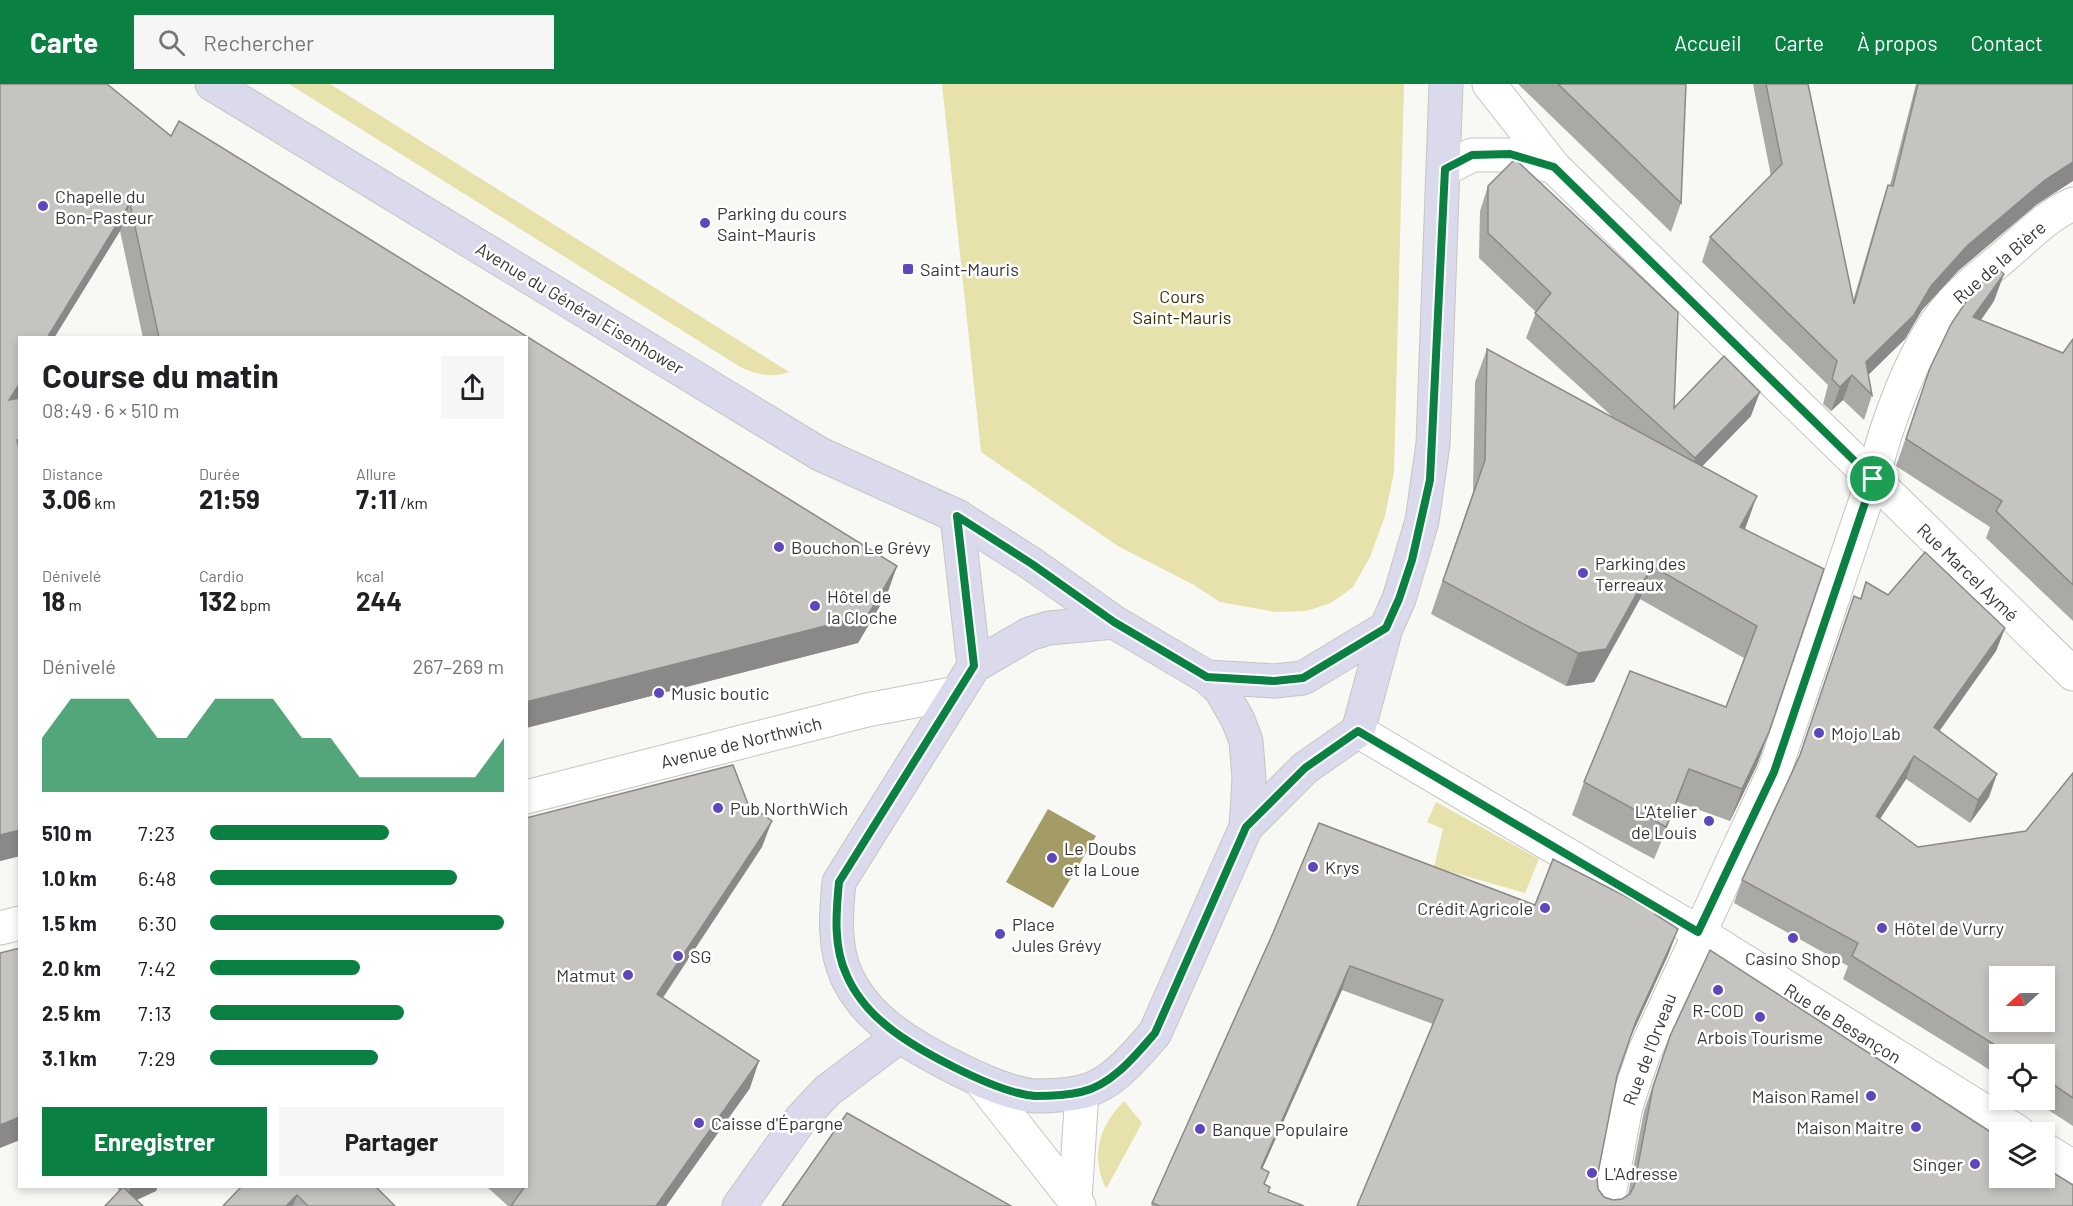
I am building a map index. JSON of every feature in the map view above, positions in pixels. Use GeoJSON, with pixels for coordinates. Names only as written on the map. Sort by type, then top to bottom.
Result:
{"type":"FeatureCollection","features":[{"type":"Feature","properties":{"kind":"main road","name":"Avenue du Général Eisenhower"},"geometry":{"type":"LineString","coordinates":[[212,84],[820,454],[957,516],[1032,564],[1114,622]]}},
{"type":"Feature","properties":{"kind":"main road"},"geometry":{"type":"LineString","coordinates":[[1246,827],[1305,768],[1358,731],[1386,628],[1412,560],[1430,480],[1445,169],[1446,84]]}},
{"type":"Feature","properties":{"kind":"main road"},"geometry":{"type":"LineString","coordinates":[[957,516],[974,666]]}},
{"type":"Feature","properties":{"kind":"main road"},"geometry":{"type":"LineString","coordinates":[[1114,622],[1207,677],[1230,703],[1245,741],[1249,778],[1246,827],[1155,1033],[1119,1071],[1082,1092],[1034,1096],[979,1079],[900,1036],[874,1014],[846,976],[835,921],[839,882],[974,666],[1010,644],[1048,628],[1114,622]]}},
{"type":"Feature","properties":{"kind":"main road"},"geometry":{"type":"LineString","coordinates":[[1207,677],[1274,681],[1303,678],[1386,628]]}},
{"type":"Feature","properties":{"kind":"main road"},"geometry":{"type":"LineString","coordinates":[[739,1206],[800,1120],[827,1091],[900,1036]]}},
{"type":"Feature","properties":{"kind":"street","name":"Rue Marcel Aymé"},"geometry":{"type":"LineString","coordinates":[[1489,84],[1554,167],[2073,674]]}},
{"type":"Feature","properties":{"kind":"street","name":"Rue Marcel Aymé"},"geometry":{"type":"LineString","coordinates":[[1445,169],[1472,155],[1510,154],[1554,167]]}},
{"type":"Feature","properties":{"kind":"street","name":"Rue de la Bière"},"geometry":{"type":"LineString","coordinates":[[1698,932],[1774,772],[1873,479],[1879,452],[1920,348],[1950,305],[2034,230],[2061,209],[2073,204]]}},
{"type":"Feature","properties":{"kind":"street","name":"Avenue de Northwich"},"geometry":{"type":"LineString","coordinates":[[528,796],[867,710],[957,693]]}},
{"type":"Feature","properties":{"kind":"street","name":"Rue de Besançon"},"geometry":{"type":"LineString","coordinates":[[1358,731],[1698,932],[2002,1122]]}},
{"type":"Feature","properties":{"kind":"street"},"geometry":{"type":"LineString","coordinates":[[0,928],[18,924]]}},
{"type":"Feature","properties":{"kind":"street","name":"Rue de l'Orveau"},"geometry":{"type":"LineString","coordinates":[[1607,1206],[1626,1106],[1644,1053],[1698,932]]}},
{"type":"Feature","properties":{"kind":"street"},"geometry":{"type":"LineString","coordinates":[[979,1079],[1077,1203]]}},
{"type":"Feature","properties":{"kind":"street"},"geometry":{"type":"LineString","coordinates":[[1077,1203],[1082,1092]]}},
{"type":"Feature","properties":{"kind":"street"},"geometry":{"type":"LineString","coordinates":[[2055,1156],[2073,1167]]}},
{"type":"Feature","properties":{"kind":"green space"},"geometry":{"type":"Polygon","coordinates":[[[289,84],[330,84],[789,372],[765,375],[742,368],[289,84]]]}},
{"type":"Feature","properties":{"kind":"green space","name":"Cours Saint-Mauris"},"geometry":{"type":"Polygon","coordinates":[[[942,84],[1404,84],[1394,472],[1385,516],[1370,557],[1353,587],[1331,603],[1306,611],[1276,612],[1220,602],[1194,585],[1118,546],[981,452],[942,84]]]}},
{"type":"Feature","properties":{"kind":"green space"},"geometry":{"type":"Polygon","coordinates":[[[1436,802],[1539,859],[1525,893],[1434,867],[1443,829],[1427,822],[1436,802]]]}},
{"type":"Feature","properties":{"kind":"green space"},"geometry":{"type":"Polygon","coordinates":[[[1124,1101],[1142,1123],[1106,1189],[1099,1165],[1100,1142],[1108,1121],[1124,1101]]]}},
{"type":"Feature","properties":{"kind":"shaded area"},"geometry":{"type":"Polygon","coordinates":[[[1048,809],[1096,836],[1053,908],[1006,882],[1048,809]]]}},
{"type":"Feature","properties":{"kind":"building"},"geometry":{"type":"Polygon","coordinates":[[[0,84],[107,84],[171,136],[179,121],[526,336],[159,336],[130,203],[48,336],[18,336],[18,386],[9,400],[18,398],[18,830],[0,835],[0,84]]]}},
{"type":"Feature","properties":{"kind":"building"},"geometry":{"type":"Polygon","coordinates":[[[1558,84],[1686,84],[1681,203],[1558,84]]]}},
{"type":"Feature","properties":{"kind":"building"},"geometry":{"type":"Polygon","coordinates":[[[1766,84],[1808,84],[1854,304],[1888,185],[1893,186],[1918,84],[2073,84],[2073,162],[2045,180],[1967,246],[1931,286],[1914,315],[1866,362],[1872,395],[1852,375],[1840,387],[1832,379],[1837,361],[1710,237],[1782,164],[1766,84]]]}},
{"type":"Feature","properties":{"kind":"building"},"geometry":{"type":"Polygon","coordinates":[[[1515,159],[1678,312],[1674,408],[1724,356],[1760,392],[1695,458],[1535,313],[1551,293],[1488,233],[1488,186],[1515,159]]]}},
{"type":"Feature","properties":{"kind":"building"},"geometry":{"type":"Polygon","coordinates":[[[1997,268],[2004,274],[1973,317],[2063,353],[2073,339],[2073,585],[1996,511],[2002,501],[1906,439],[1930,368],[1951,324],[1974,290],[1997,268]]]}},
{"type":"Feature","properties":{"kind":"building"},"geometry":{"type":"Polygon","coordinates":[[[528,337],[897,566],[868,615],[528,701],[528,337]]]}},
{"type":"Feature","properties":{"kind":"building"},"geometry":{"type":"Polygon","coordinates":[[[1487,349],[1757,496],[1740,527],[1824,569],[1769,732],[1742,789],[1689,769],[1666,827],[1584,782],[1630,671],[1726,707],[1757,626],[1652,566],[1606,649],[1578,653],[1443,581],[1485,460],[1487,349]]]}},
{"type":"Feature","properties":{"kind":"building"},"geometry":{"type":"Polygon","coordinates":[[[1925,552],[2005,628],[1934,727],[1997,774],[1978,800],[1914,756],[1876,816],[1918,847],[2026,831],[2073,773],[2073,1098],[2055,1086],[2055,1044],[1993,1044],[1852,956],[1858,943],[1742,880],[1800,755],[1854,596],[1861,599],[1866,582],[1888,595],[1925,552]]]}},
{"type":"Feature","properties":{"kind":"building"},"geometry":{"type":"Polygon","coordinates":[[[733,765],[748,804],[772,821],[657,994],[759,1061],[656,1206],[511,1206],[524,1188],[528,1188],[528,817],[733,765]]]}},
{"type":"Feature","properties":{"kind":"building"},"geometry":{"type":"Polygon","coordinates":[[[1319,823],[1535,905],[1553,859],[1656,912],[1655,914],[1678,929],[1636,1021],[1617,1076],[1597,1178],[1598,1189],[1604,1197],[1613,1200],[1622,1199],[1630,1194],[1634,1186],[1653,1087],[1670,1036],[1710,950],[1989,1131],[1989,1188],[2055,1188],[2055,1174],[2073,1185],[2073,1206],[1357,1206],[1443,1000],[1350,966],[1261,1168],[1269,1172],[1264,1184],[1270,1187],[1268,1192],[1304,1206],[1160,1206],[1152,1203],[1273,933],[1319,823]]]}},
{"type":"Feature","properties":{"kind":"building"},"geometry":{"type":"Polygon","coordinates":[[[18,948],[18,1118],[0,1125],[0,953],[18,948]]]}},
{"type":"Feature","properties":{"kind":"building"},"geometry":{"type":"Polygon","coordinates":[[[847,1113],[1011,1206],[782,1206],[847,1113]]]}},
{"type":"Feature","properties":{"kind":"building"},"geometry":{"type":"Polygon","coordinates":[[[124,1188],[143,1206],[105,1206],[124,1188]]]}},
{"type":"Feature","properties":{"kind":"building"},"geometry":{"type":"Polygon","coordinates":[[[240,1188],[377,1188],[395,1206],[308,1206],[297,1195],[286,1206],[223,1206],[240,1188]]]}},
{"type":"Feature","properties":{"kind":"place","name":"Chapelle du Bon-Pasteur"},"geometry":{"type":"Point","coordinates":[43,206]}},
{"type":"Feature","properties":{"kind":"place","name":"Parking du cours Saint-Mauris"},"geometry":{"type":"Point","coordinates":[705,223]}},
{"type":"Feature","properties":{"kind":"place","name":"Saint-Mauris"},"geometry":{"type":"Point","coordinates":[908,269]}},
{"type":"Feature","properties":{"kind":"place","name":"Bouchon Le Grévy"},"geometry":{"type":"Point","coordinates":[779,547]}},
{"type":"Feature","properties":{"kind":"place","name":"Parking des Terreaux"},"geometry":{"type":"Point","coordinates":[1583,573]}},
{"type":"Feature","properties":{"kind":"place","name":"Hôtel de la Cloche"},"geometry":{"type":"Point","coordinates":[815,606]}},
{"type":"Feature","properties":{"kind":"place","name":"Music boutic"},"geometry":{"type":"Point","coordinates":[659,693]}},
{"type":"Feature","properties":{"kind":"place","name":"Mojo Lab"},"geometry":{"type":"Point","coordinates":[1819,733]}},
{"type":"Feature","properties":{"kind":"place","name":"Pub NorthWich"},"geometry":{"type":"Point","coordinates":[718,808]}},
{"type":"Feature","properties":{"kind":"place","name":"L'Atelier de Louis"},"geometry":{"type":"Point","coordinates":[1709,821]}},
{"type":"Feature","properties":{"kind":"place","name":"Le Doubs et la Loue"},"geometry":{"type":"Point","coordinates":[1052,858]}},
{"type":"Feature","properties":{"kind":"place","name":"Krys"},"geometry":{"type":"Point","coordinates":[1313,867]}},
{"type":"Feature","properties":{"kind":"place","name":"Crédit Agricole"},"geometry":{"type":"Point","coordinates":[1545,908]}},
{"type":"Feature","properties":{"kind":"place","name":"Hôtel de Vurry"},"geometry":{"type":"Point","coordinates":[1882,928]}},
{"type":"Feature","properties":{"kind":"place","name":"Place Jules Grévy"},"geometry":{"type":"Point","coordinates":[1000,934]}},
{"type":"Feature","properties":{"kind":"place","name":"Casino Shop"},"geometry":{"type":"Point","coordinates":[1793,938]}},
{"type":"Feature","properties":{"kind":"place","name":"SG"},"geometry":{"type":"Point","coordinates":[678,956]}},
{"type":"Feature","properties":{"kind":"place","name":"Matmut"},"geometry":{"type":"Point","coordinates":[628,975]}},
{"type":"Feature","properties":{"kind":"place","name":"R-COD"},"geometry":{"type":"Point","coordinates":[1718,990]}},
{"type":"Feature","properties":{"kind":"place","name":"Arbois Tourisme"},"geometry":{"type":"Point","coordinates":[1760,1017]}},
{"type":"Feature","properties":{"kind":"place","name":"Maison Ramel"},"geometry":{"type":"Point","coordinates":[1871,1096]}},
{"type":"Feature","properties":{"kind":"place","name":"Caisse d'Épargne"},"geometry":{"type":"Point","coordinates":[699,1123]}},
{"type":"Feature","properties":{"kind":"place","name":"Maison Maitre"},"geometry":{"type":"Point","coordinates":[1916,1127]}},
{"type":"Feature","properties":{"kind":"place","name":"Banque Populaire"},"geometry":{"type":"Point","coordinates":[1200,1129]}},
{"type":"Feature","properties":{"kind":"place","name":"Singer"},"geometry":{"type":"Point","coordinates":[1975,1164]}},
{"type":"Feature","properties":{"kind":"place","name":"L'Adresse"},"geometry":{"type":"Point","coordinates":[1592,1173]}},
{"type":"Feature","properties":{"kind":"route"},"geometry":{"type":"LineString","coordinates":[[1510,154],[1554,167],[1873,479],[1774,772],[1698,932],[1358,731],[1305,768],[1246,827],[1155,1033],[1119,1071],[1096,1086],[1082,1092],[1034,1096],[979,1079],[900,1036],[880,1020],[863,1001],[846,976],[835,921],[839,882],[974,666],[957,516],[1032,564],[1114,622],[1207,677],[1274,681],[1303,678],[1386,628],[1412,560],[1430,480],[1445,169],[1472,155],[1510,154]]}}]}
